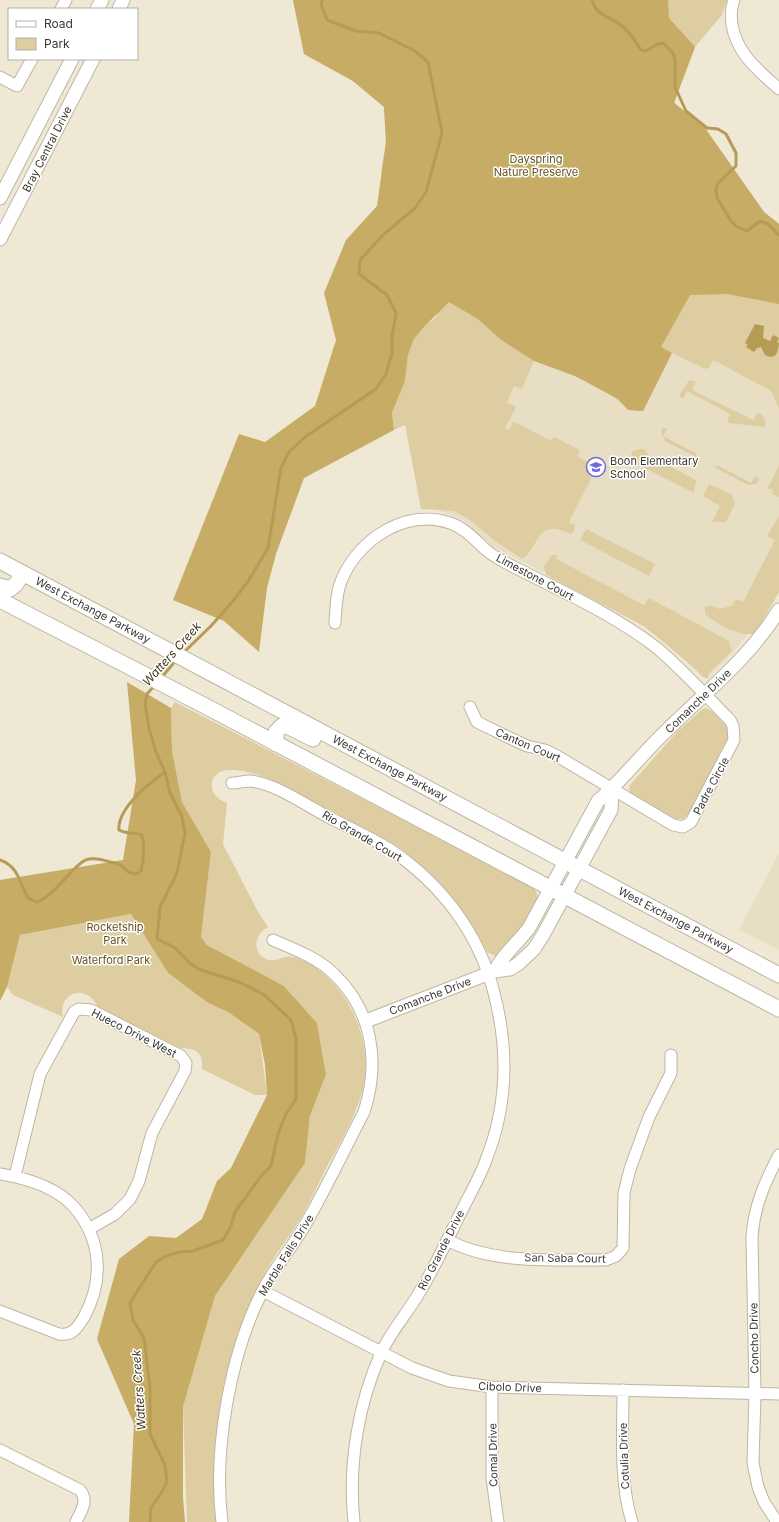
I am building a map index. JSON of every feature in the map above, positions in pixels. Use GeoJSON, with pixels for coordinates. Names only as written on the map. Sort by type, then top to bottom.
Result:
{"type":"FeatureCollection","features":[{"type":"Feature","properties":{"kind":"main road","name":"West Exchange Parkway"},"geometry":{"type":"LineString","coordinates":[[0,561],[779,975]]}},
{"type":"Feature","properties":{"kind":"main road"},"geometry":{"type":"LineString","coordinates":[[0,586],[10,589],[16,584],[23,573]]}},
{"type":"Feature","properties":{"kind":"main road"},"geometry":{"type":"LineString","coordinates":[[0,600],[211,709],[564,897],[779,1009]]}},
{"type":"Feature","properties":{"kind":"main road"},"geometry":{"type":"LineString","coordinates":[[276,744],[275,736],[278,728],[287,726],[386,777],[414,781]]}},
{"type":"Feature","properties":{"kind":"main road"},"geometry":{"type":"LineString","coordinates":[[712,973],[758,988],[779,999]]}},
{"type":"Feature","properties":{"kind":"street"},"geometry":{"type":"LineString","coordinates":[[734,0],[732,20],[734,35],[740,50],[748,61],[779,89]]}},
{"type":"Feature","properties":{"kind":"street"},"geometry":{"type":"LineString","coordinates":[[0,77],[17,86],[31,60]]}},
{"type":"Feature","properties":{"kind":"street","name":"Bray Central Drive"},"geometry":{"type":"LineString","coordinates":[[0,198],[71,60]]}},
{"type":"Feature","properties":{"kind":"street","name":"Bray Central Drive"},"geometry":{"type":"LineString","coordinates":[[0,239],[92,60]]}},
{"type":"Feature","properties":{"kind":"street"},"geometry":{"type":"LineString","coordinates":[[0,187],[10,177]]}},
{"type":"Feature","properties":{"kind":"street","name":"Limestone Court"},"geometry":{"type":"LineString","coordinates":[[335,623],[341,580],[349,564],[372,538],[399,524],[422,519],[442,520],[464,530],[496,558],[594,608],[637,634],[677,665],[705,695]]}},
{"type":"Feature","properties":{"kind":"street","name":"Comanche Drive"},"geometry":{"type":"LineString","coordinates":[[492,972],[500,960],[517,944],[529,928],[598,801],[612,789],[656,742],[755,645],[779,610]]}},
{"type":"Feature","properties":{"kind":"street","name":"Padre Circle"},"geometry":{"type":"LineString","coordinates":[[612,789],[673,825],[682,827],[691,822],[734,740],[735,733],[730,720],[705,695]]}},
{"type":"Feature","properties":{"kind":"street","name":"Canton Court"},"geometry":{"type":"LineString","coordinates":[[470,707],[477,722],[512,740],[527,746],[545,750],[612,789]]}},
{"type":"Feature","properties":{"kind":"street","name":"Rio Grande Court"},"geometry":{"type":"LineString","coordinates":[[232,783],[250,781],[278,790],[385,847],[402,858],[425,877],[456,911],[492,972]]}},
{"type":"Feature","properties":{"kind":"street","name":"Comanche Drive"},"geometry":{"type":"LineString","coordinates":[[366,1021],[492,972],[510,969],[525,958],[543,935],[611,810],[612,789]]}},
{"type":"Feature","properties":{"kind":"street","name":"Marble Falls Drive"},"geometry":{"type":"LineString","coordinates":[[222,1522],[220,1469],[228,1401],[234,1368],[242,1342],[262,1291],[302,1232],[364,1112],[370,1094],[373,1063],[370,1034],[366,1021],[357,1002],[334,973],[294,949],[273,940]]}},
{"type":"Feature","properties":{"kind":"street","name":"Rio Grande Drive"},"geometry":{"type":"LineString","coordinates":[[354,1522],[352,1482],[358,1433],[363,1406],[382,1353],[389,1339],[423,1288],[486,1162],[501,1114],[505,1072],[505,1053],[503,1032],[492,972]]}},
{"type":"Feature","properties":{"kind":"street","name":"Hueco Drive West"},"geometry":{"type":"LineString","coordinates":[[14,1176],[40,1074],[71,1016],[79,1009],[91,1010],[181,1056],[186,1063],[186,1071],[152,1133],[138,1181],[130,1199],[115,1214],[89,1229]]}},
{"type":"Feature","properties":{"kind":"street","name":"San Saba Court"},"geometry":{"type":"LineString","coordinates":[[447,1240],[469,1250],[506,1257],[606,1260],[616,1256],[623,1248],[624,1193],[630,1169],[649,1118],[671,1073],[671,1055]]}},
{"type":"Feature","properties":{"kind":"street","name":"Concho Drive"},"geometry":{"type":"LineString","coordinates":[[777,1522],[764,1502],[753,1463],[755,1393],[753,1225],[757,1205],[764,1184],[779,1154]]}},
{"type":"Feature","properties":{"kind":"street"},"geometry":{"type":"LineString","coordinates":[[0,1174],[14,1176],[54,1191],[74,1207],[89,1229],[98,1260],[98,1280],[91,1304],[77,1329],[67,1335],[59,1334],[0,1311]]}},
{"type":"Feature","properties":{"kind":"street","name":"Cibolo Drive"},"geometry":{"type":"LineString","coordinates":[[262,1291],[382,1353],[430,1375],[471,1386],[779,1394]]}},
{"type":"Feature","properties":{"kind":"street","name":"Comal Drive"},"geometry":{"type":"LineString","coordinates":[[492,1387],[492,1478],[498,1522]]}},
{"type":"Feature","properties":{"kind":"street","name":"Cotulia Drive"},"geometry":{"type":"LineString","coordinates":[[623,1390],[624,1480],[626,1500],[632,1522]]}},
{"type":"Feature","properties":{"kind":"street"},"geometry":{"type":"LineString","coordinates":[[0,1450],[76,1487],[84,1496],[83,1507],[76,1522]]}},
{"type":"Feature","properties":{"kind":"shaded area","name":"Boon Elementary School"},"geometry":{"type":"Polygon","coordinates":[[[449,311],[534,361],[575,376],[618,399],[628,410],[643,411],[672,353],[704,369],[709,368],[712,360],[771,391],[779,409],[779,585],[763,616],[730,656],[708,679],[702,676],[662,640],[629,617],[492,546],[463,520],[435,509],[421,509],[449,311]]]}},
{"type":"Feature","properties":{"kind":"shaded area"},"geometry":{"type":"Polygon","coordinates":[[[755,324],[764,326],[763,338],[770,341],[773,335],[779,338],[777,342],[779,343],[778,349],[774,356],[769,357],[765,355],[761,347],[757,348],[754,352],[746,347],[748,345],[745,343],[755,324]]]}},
{"type":"Feature","properties":{"kind":"shaded area"},"geometry":{"type":"Polygon","coordinates":[[[779,853],[779,950],[739,930],[779,853]]]}},
{"type":"Feature","properties":{"kind":"green space","name":"Dayspring Nature Preserve"},"geometry":{"type":"Polygon","coordinates":[[[293,0],[727,0],[722,15],[695,47],[674,102],[705,128],[764,212],[779,224],[779,409],[771,391],[713,360],[709,368],[705,369],[672,353],[643,411],[628,410],[608,393],[596,386],[572,375],[534,361],[522,389],[514,386],[507,402],[516,407],[505,428],[509,430],[513,421],[551,441],[554,437],[580,450],[577,456],[597,467],[569,522],[575,525],[574,532],[570,534],[559,529],[544,531],[528,554],[522,559],[494,540],[470,520],[454,511],[421,509],[405,425],[394,430],[392,413],[405,381],[408,355],[414,339],[423,328],[437,316],[381,173],[386,142],[384,107],[353,81],[304,54],[293,0]]]}},
{"type":"Feature","properties":{"kind":"green space","name":"Dayspring Nature Preserve"},"geometry":{"type":"Polygon","coordinates":[[[293,0],[668,0],[669,18],[695,47],[674,103],[705,128],[764,212],[779,224],[779,304],[727,294],[690,295],[661,347],[672,353],[643,411],[628,410],[618,399],[575,376],[534,361],[500,339],[478,319],[449,302],[414,339],[408,355],[405,381],[392,413],[394,430],[304,478],[276,554],[267,588],[259,652],[224,621],[173,600],[239,434],[265,442],[315,406],[336,340],[324,293],[346,240],[377,206],[386,142],[384,107],[353,81],[304,54],[293,0]]]}},
{"type":"Feature","properties":{"kind":"green space"},"geometry":{"type":"Polygon","coordinates":[[[689,380],[696,382],[692,390],[753,420],[757,413],[762,415],[766,423],[764,427],[729,423],[727,422],[730,414],[687,391],[683,399],[679,396],[689,380]]]}},
{"type":"Feature","properties":{"kind":"green space"},"geometry":{"type":"Polygon","coordinates":[[[663,427],[667,429],[663,436],[697,454],[696,457],[665,441],[661,432],[663,427]]]}},
{"type":"Feature","properties":{"kind":"green space"},"geometry":{"type":"Polygon","coordinates":[[[644,449],[649,455],[696,480],[694,493],[629,460],[633,451],[644,449]]]}},
{"type":"Feature","properties":{"kind":"green space"},"geometry":{"type":"Polygon","coordinates":[[[717,465],[751,483],[755,476],[760,478],[756,484],[748,485],[716,468],[717,465]]]}},
{"type":"Feature","properties":{"kind":"green space"},"geometry":{"type":"Polygon","coordinates":[[[779,466],[779,497],[773,494],[772,489],[767,489],[779,466]]]}},
{"type":"Feature","properties":{"kind":"green space"},"geometry":{"type":"Polygon","coordinates":[[[709,484],[732,495],[735,504],[726,522],[712,522],[720,506],[703,496],[709,484]]]}},
{"type":"Feature","properties":{"kind":"green space"},"geometry":{"type":"Polygon","coordinates":[[[779,516],[779,592],[762,622],[753,634],[747,634],[734,631],[715,622],[705,614],[705,607],[711,605],[719,609],[732,606],[736,599],[743,602],[775,540],[767,536],[779,516]]]}},
{"type":"Feature","properties":{"kind":"green space"},"geometry":{"type":"Polygon","coordinates":[[[586,529],[655,564],[649,576],[580,540],[586,529]]]}},
{"type":"Feature","properties":{"kind":"green space"},"geometry":{"type":"Polygon","coordinates":[[[552,555],[558,555],[556,559],[644,605],[649,598],[729,641],[732,651],[708,674],[708,679],[702,676],[644,626],[546,575],[544,566],[552,555]]]}},
{"type":"Feature","properties":{"kind":"green space"},"geometry":{"type":"Polygon","coordinates":[[[127,682],[171,708],[172,751],[182,802],[211,852],[201,937],[207,945],[284,986],[317,1023],[326,1074],[310,1116],[305,1163],[215,1296],[183,1407],[183,1497],[185,1522],[129,1522],[134,1424],[97,1339],[119,1259],[149,1236],[176,1238],[202,1219],[217,1181],[231,1168],[267,1095],[265,1065],[259,1034],[228,1012],[208,1003],[168,973],[131,914],[20,935],[7,987],[0,1001],[0,880],[123,860],[136,780],[127,682]]]}},
{"type":"Feature","properties":{"kind":"green space"},"geometry":{"type":"Polygon","coordinates":[[[175,702],[531,886],[536,891],[538,899],[515,938],[495,956],[487,952],[472,926],[447,893],[427,872],[400,848],[368,829],[265,777],[243,771],[232,770],[218,773],[214,778],[212,789],[215,795],[227,803],[223,844],[258,912],[268,927],[260,933],[258,937],[256,946],[257,950],[264,958],[268,960],[275,960],[290,956],[294,957],[313,966],[329,979],[343,995],[353,1013],[361,1033],[365,1054],[365,1076],[361,1096],[354,1115],[305,1211],[268,1268],[240,1328],[230,1359],[218,1423],[215,1456],[216,1522],[187,1522],[183,1407],[215,1296],[305,1163],[310,1116],[326,1073],[317,1023],[284,986],[207,945],[201,937],[211,852],[182,802],[172,751],[171,708],[175,702]]]}},
{"type":"Feature","properties":{"kind":"green space"},"geometry":{"type":"Polygon","coordinates":[[[704,708],[712,711],[718,716],[729,730],[729,736],[689,814],[683,819],[676,819],[632,796],[629,789],[630,785],[677,732],[704,708]]]}},
{"type":"Feature","properties":{"kind":"green space","name":"Waterford Park"},"geometry":{"type":"Polygon","coordinates":[[[131,914],[168,973],[208,1003],[228,1012],[259,1034],[267,1095],[255,1095],[202,1069],[201,1057],[196,1051],[188,1048],[177,1048],[97,1006],[87,994],[80,993],[68,996],[62,1008],[63,1017],[13,995],[7,987],[20,935],[131,914]]]}},
{"type":"Feature","properties":{"kind":"waterway","name":"Watters Creek"},"geometry":{"type":"LineString","coordinates":[[182,654],[211,626],[233,601],[249,580],[268,548],[281,468],[289,452],[305,437],[376,389],[386,374],[392,353],[392,337],[396,313],[387,295],[359,274],[360,260],[384,234],[415,208],[426,192],[442,133],[428,62],[415,51],[379,33],[356,31],[327,20],[321,4],[322,0]]}},
{"type":"Feature","properties":{"kind":"waterway"},"geometry":{"type":"LineString","coordinates":[[592,0],[597,10],[604,16],[622,26],[633,37],[641,50],[646,51],[658,44],[663,43],[673,53],[675,60],[675,87],[686,111],[707,128],[718,129],[726,134],[736,153],[736,166],[718,183],[716,189],[717,198],[731,221],[736,226],[747,231],[760,221],[768,224],[779,235]]}},
{"type":"Feature","properties":{"kind":"waterway","name":"Watters Creek"},"geometry":{"type":"LineString","coordinates":[[161,678],[177,659]]}},
{"type":"Feature","properties":{"kind":"waterway","name":"Watters Creek"},"geometry":{"type":"LineString","coordinates":[[150,1522],[151,1508],[167,1481],[165,1465],[150,1434],[150,1388],[144,1338],[133,1320],[130,1303],[156,1262],[166,1256],[180,1252],[193,1251],[223,1240],[231,1226],[235,1212],[261,1176],[271,1166],[278,1134],[286,1114],[296,1099],[296,1039],[291,1020],[263,994],[239,982],[201,970],[191,964],[174,947],[157,939],[160,907],[177,873],[185,833],[182,817],[170,793],[165,772],[156,752],[149,728],[145,704],[147,694],[155,685]]}},
{"type":"Feature","properties":{"kind":"waterway"},"geometry":{"type":"LineString","coordinates":[[0,860],[15,871],[28,898],[37,902],[52,893],[78,866],[89,859],[100,859],[116,863],[128,872],[136,874],[141,871],[143,862],[144,849],[142,835],[119,830],[120,822],[128,805],[135,797],[165,772]]}},
{"type":"Feature","properties":{"kind":"place","name":"Boon Elementary School"},"geometry":{"type":"Point","coordinates":[596,467]}},
{"type":"Feature","properties":{"kind":"park label","name":"Rocketship Park"},"geometry":{"type":"Point","coordinates":[115,933]}}]}
